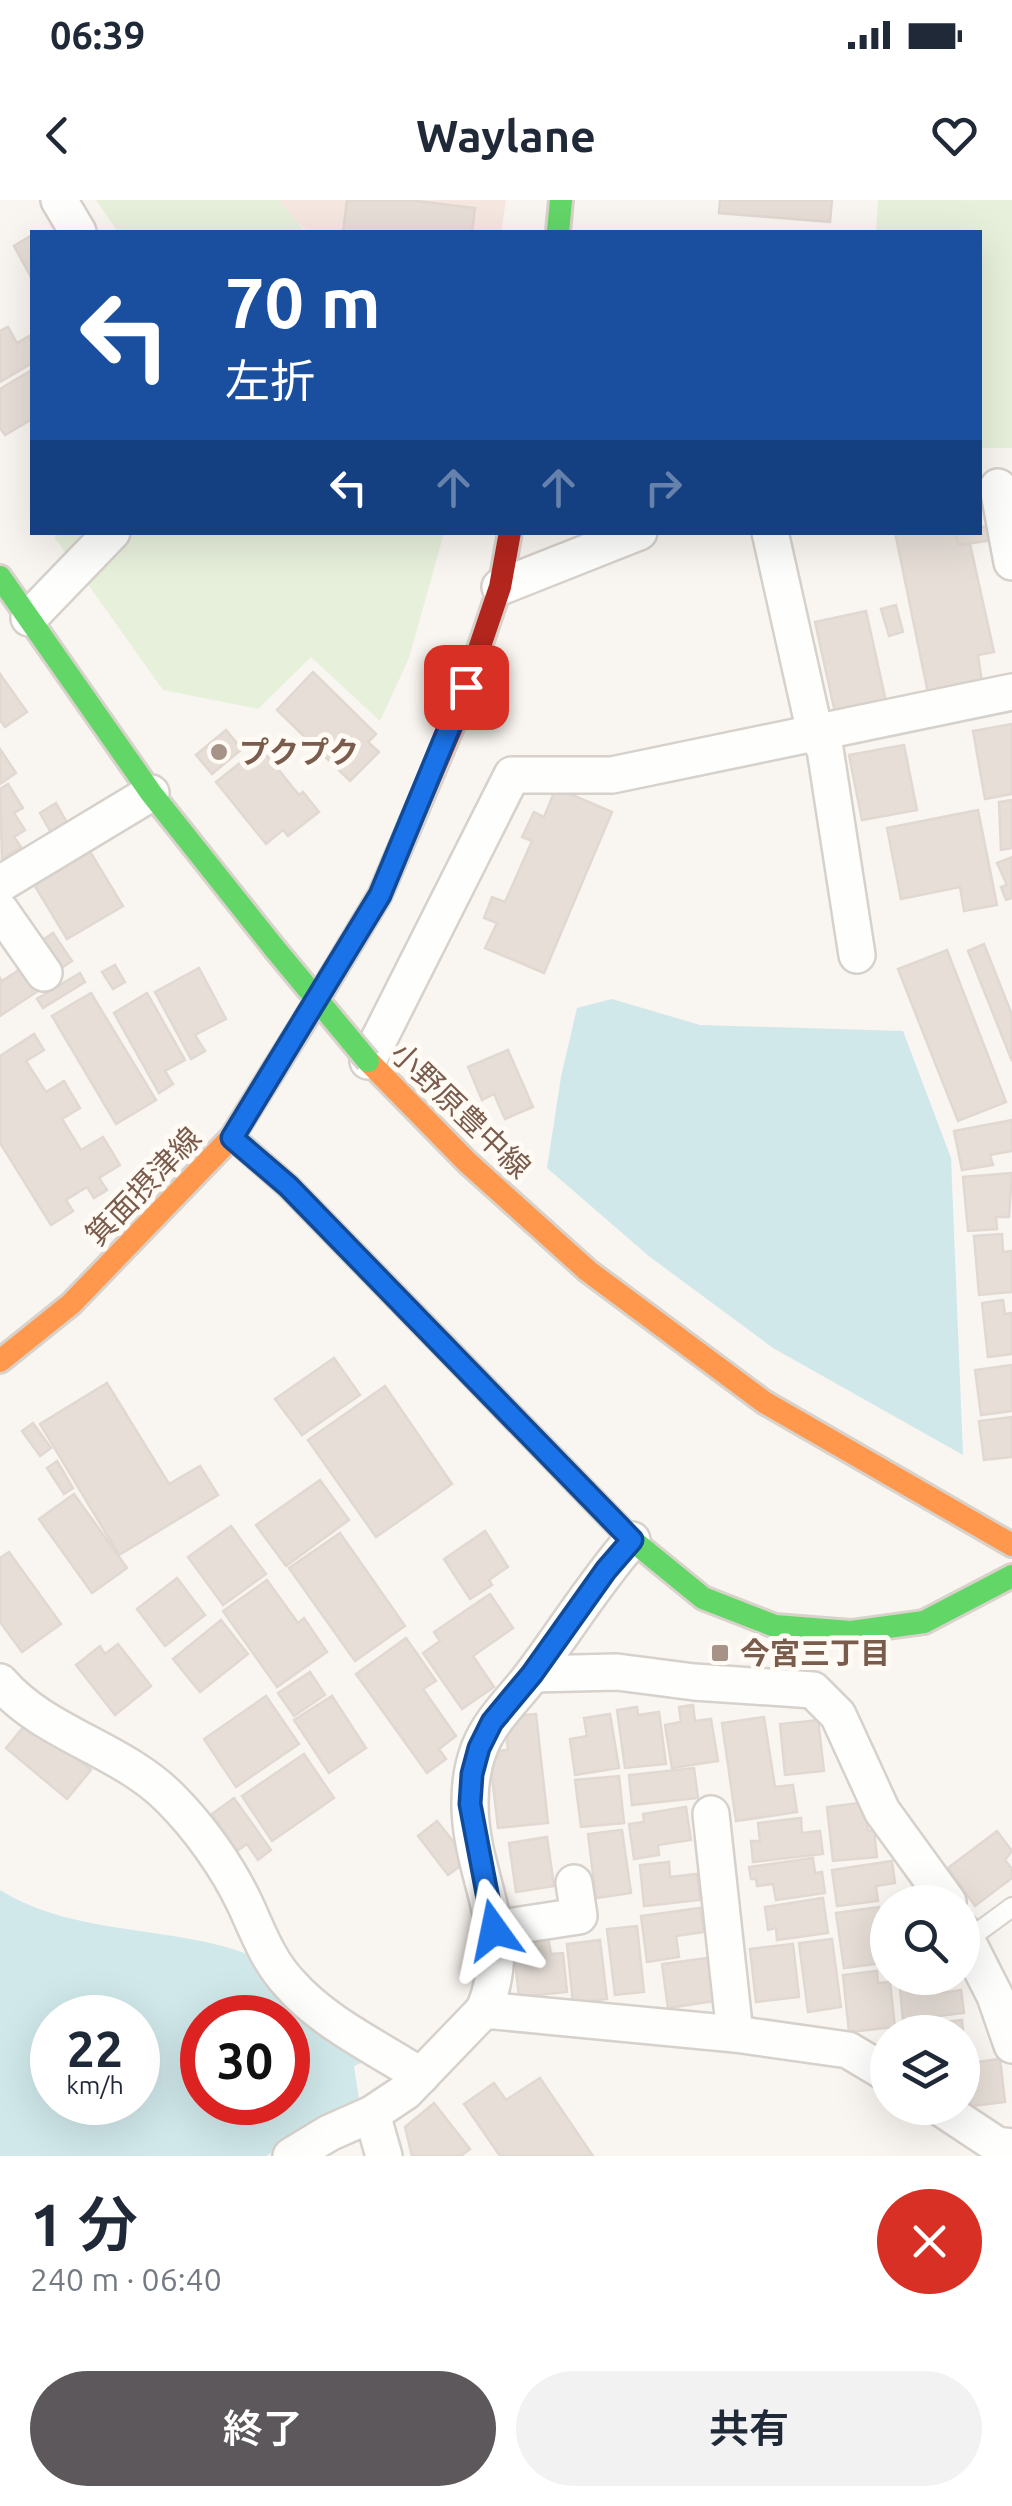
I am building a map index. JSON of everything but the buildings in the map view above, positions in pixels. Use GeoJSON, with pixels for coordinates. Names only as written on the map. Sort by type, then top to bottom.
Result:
{"type":"FeatureCollection","features":[{"type":"Feature","properties":{"kind":"street"},"geometry":{"type":"LineString","coordinates":[[60,200],[77,230]]}},
{"type":"Feature","properties":{"kind":"street"},"geometry":{"type":"LineString","coordinates":[[558,230],[561,200]]}},
{"type":"Feature","properties":{"kind":"street"},"geometry":{"type":"LineString","coordinates":[[996,486],[1012,562]]}},
{"type":"Feature","properties":{"kind":"street"},"geometry":{"type":"LineString","coordinates":[[29,618],[109,535]]}},
{"type":"Feature","properties":{"kind":"street","name":"箕面摂津線"},"geometry":{"type":"LineString","coordinates":[[0,1362],[71,1304],[232,1138],[380,895],[455,720],[500,587],[509,535]]}},
{"type":"Feature","properties":{"kind":"street"},"geometry":{"type":"LineString","coordinates":[[500,587],[631,535]]}},
{"type":"Feature","properties":{"kind":"street"},"geometry":{"type":"LineString","coordinates":[[771,535],[816,733],[825,749],[857,955]]}},
{"type":"Feature","properties":{"kind":"street","name":"小野原豊中線"},"geometry":{"type":"LineString","coordinates":[[0,576],[152,793],[274,949],[368,1061],[467,1162],[588,1270],[764,1402],[1012,1545]]}},
{"type":"Feature","properties":{"kind":"street"},"geometry":{"type":"LineString","coordinates":[[368,1061],[512,774],[612,775],[1012,692]]}},
{"type":"Feature","properties":{"kind":"street"},"geometry":{"type":"LineString","coordinates":[[0,884],[152,793]]}},
{"type":"Feature","properties":{"kind":"street"},"geometry":{"type":"LineString","coordinates":[[0,910],[44,973]]}},
{"type":"Feature","properties":{"kind":"street"},"geometry":{"type":"LineString","coordinates":[[232,1138],[288,1186],[632,1540],[703,1598],[775,1626],[851,1632],[924,1622],[1012,1576]]}},
{"type":"Feature","properties":{"kind":"street"},"geometry":{"type":"LineString","coordinates":[[291,2156],[372,2114],[422,2076],[484,2010],[492,1992],[498,1957],[470,1804],[479,1748],[492,1722],[632,1540]]}},
{"type":"Feature","properties":{"kind":"street"},"geometry":{"type":"LineString","coordinates":[[532,1674],[618,1672],[813,1690],[838,1715],[882,1810],[936,1885]]}},
{"type":"Feature","properties":{"kind":"street"},"geometry":{"type":"LineString","coordinates":[[0,1682],[17,1700],[126,1764],[169,1796],[225,1869],[272,1960],[289,1984],[313,2006],[422,2076]]}},
{"type":"Feature","properties":{"kind":"street"},"geometry":{"type":"LineString","coordinates":[[711,1814],[735,2034]]}},
{"type":"Feature","properties":{"kind":"street"},"geometry":{"type":"LineString","coordinates":[[494,1930],[579,1916],[574,1883]]}},
{"type":"Feature","properties":{"kind":"street"},"geometry":{"type":"LineString","coordinates":[[980,1966],[1012,2046]]}},
{"type":"Feature","properties":{"kind":"street"},"geometry":{"type":"LineString","coordinates":[[484,2010],[735,2034],[848,2050],[870,2063]]}},
{"type":"Feature","properties":{"kind":"street"},"geometry":{"type":"LineString","coordinates":[[372,2114],[384,2156]]}},
{"type":"Feature","properties":{"kind":"street"},"geometry":{"type":"LineString","coordinates":[[967,2125],[998,2145],[1012,2147]]}},
{"type":"Feature","properties":{"kind":"lane"},"geometry":{"type":"LineString","coordinates":[[980,1927],[1012,1907]]}},
{"type":"Feature","properties":{"kind":"shaded area"},"geometry":{"type":"Polygon","coordinates":[[[265,200],[506,200],[501,230],[306,230],[265,200]]]}},
{"type":"Feature","properties":{"kind":"green space"},"geometry":{"type":"Polygon","coordinates":[[[96,200],[279,200],[303,230],[117,230],[96,200]]]}},
{"type":"Feature","properties":{"kind":"green space"},"geometry":{"type":"Polygon","coordinates":[[[878,200],[1012,200],[1012,448],[982,448],[982,230],[876,230],[878,200]]]}},
{"type":"Feature","properties":{"kind":"green space"},"geometry":{"type":"Polygon","coordinates":[[[443,535],[409,658],[380,721],[311,657],[258,709],[163,690],[55,538],[443,535]]]}},
{"type":"Feature","properties":{"kind":"water"},"geometry":{"type":"Polygon","coordinates":[[[612,999],[700,1025],[903,1031],[951,1158],[963,1455],[773,1348],[650,1257],[547,1168],[561,1077],[577,1008],[612,999]]]}},
{"type":"Feature","properties":{"kind":"water"},"geometry":{"type":"Polygon","coordinates":[[[0,1890],[61,1916],[227,1947],[258,1958],[301,1995],[180,1995],[180,2125],[310,2125],[310,2002],[374,2057],[354,2066],[359,2099],[266,2156],[0,2156],[0,1890]]]}},
{"type":"Feature","properties":{"kind":"traffic: fast"},"geometry":{"type":"LineString","coordinates":[[558,230],[561,200]]}},
{"type":"Feature","properties":{"kind":"traffic: fast"},"geometry":{"type":"LineString","coordinates":[[0,577],[151,793],[275,949]]}},
{"type":"Feature","properties":{"kind":"traffic: fast"},"geometry":{"type":"LineString","coordinates":[[275,949],[368,1061]]}},
{"type":"Feature","properties":{"kind":"traffic: fast"},"geometry":{"type":"LineString","coordinates":[[446,1348],[632,1540],[703,1598],[775,1626],[851,1632],[924,1622],[1012,1576]]}},
{"type":"Feature","properties":{"kind":"traffic: slow"},"geometry":{"type":"LineString","coordinates":[[0,1361],[71,1304],[232,1137],[308,1015]]}},
{"type":"Feature","properties":{"kind":"traffic: slow"},"geometry":{"type":"LineString","coordinates":[[368,1061],[467,1162],[588,1271],[764,1402],[1012,1545]]}},
{"type":"Feature","properties":{"kind":"traffic: jam"},"geometry":{"type":"LineString","coordinates":[[308,1015],[380,895],[455,720],[500,587],[509,535]]}},
{"type":"Feature","properties":{"kind":"traffic: jam"},"geometry":{"type":"LineString","coordinates":[[232,1137],[288,1186],[446,1348]]}},
{"type":"Feature","properties":{"kind":"place","name":"プクプク"},"geometry":{"type":"Point","coordinates":[219,752]}},
{"type":"Feature","properties":{"kind":"place","name":"今宮三丁目"},"geometry":{"type":"Point","coordinates":[720,1653]}},
{"type":"Feature","properties":{"kind":"route"},"geometry":{"type":"LineString","coordinates":[[466,687],[380,895],[232,1138],[288,1186],[632,1540],[492,1722],[479,1748],[470,1804],[494,1930]]}}]}
